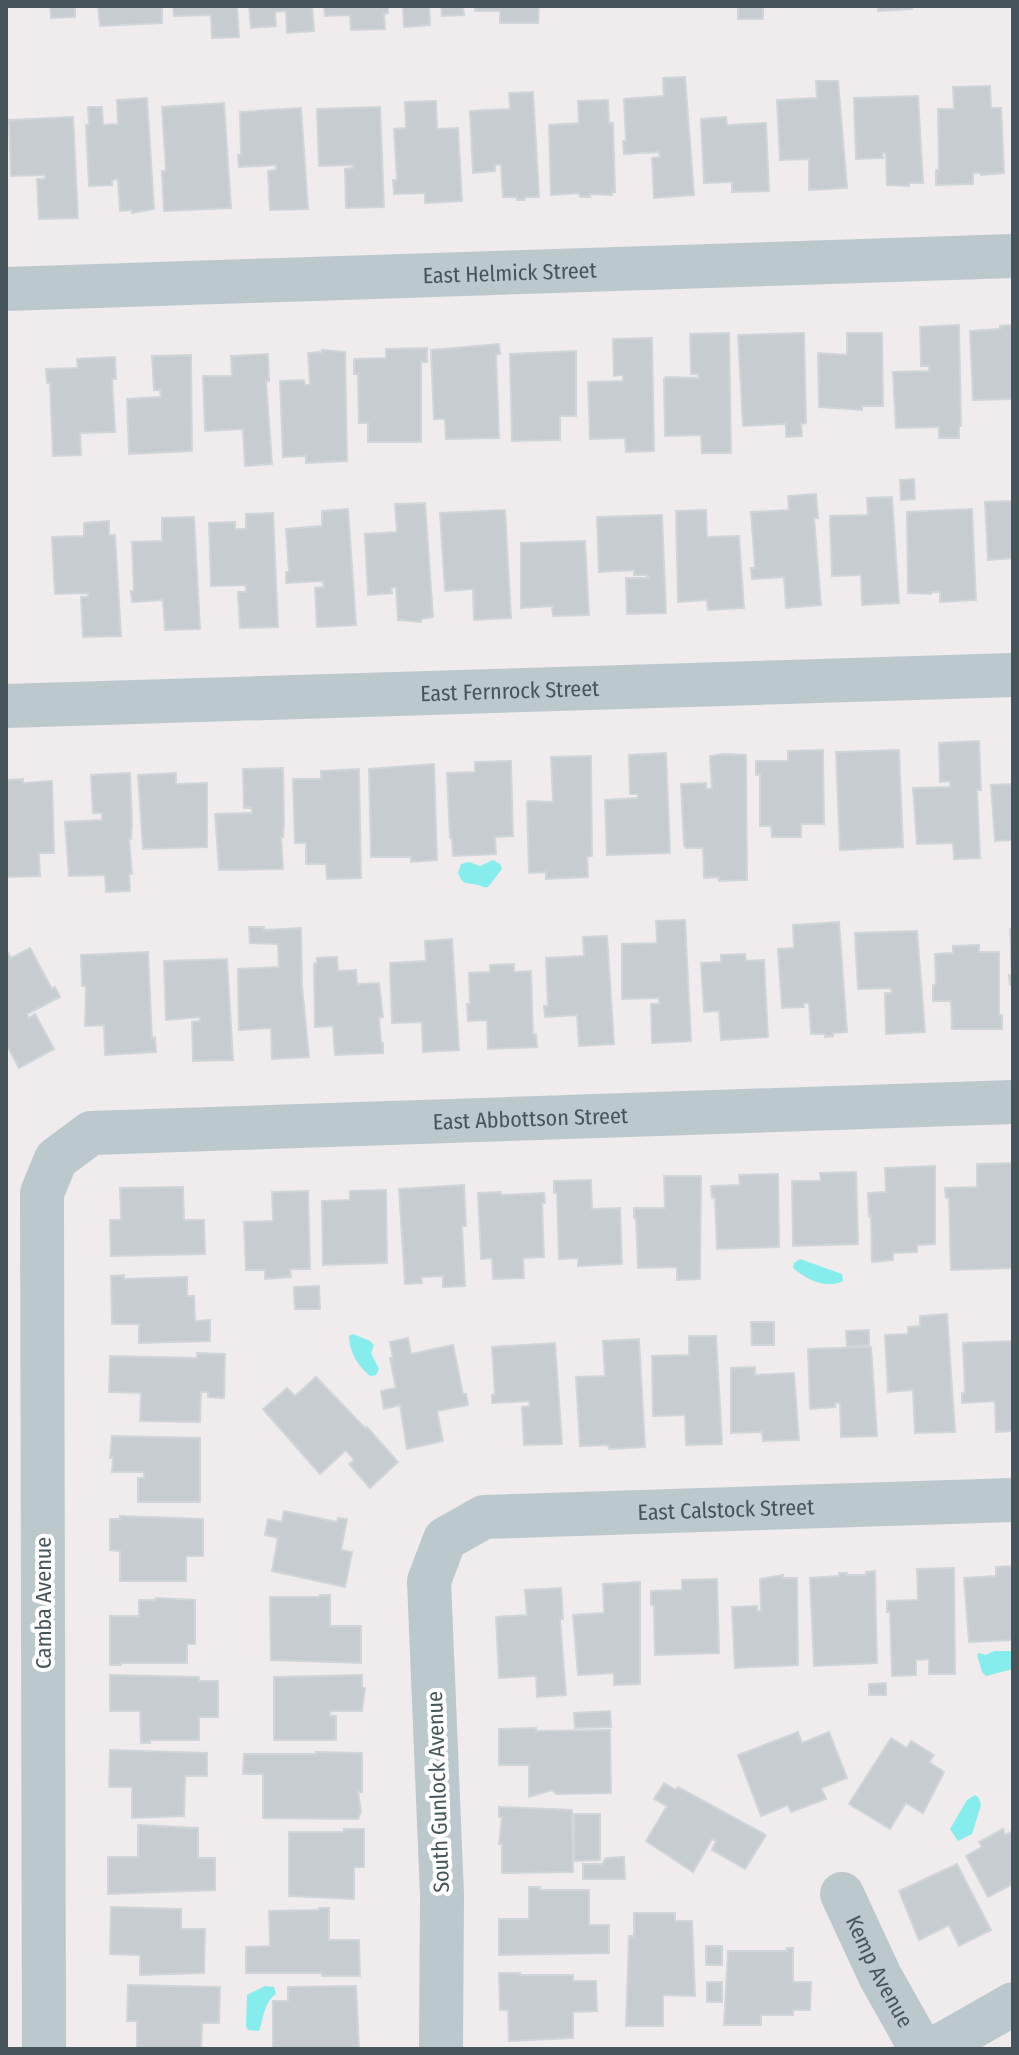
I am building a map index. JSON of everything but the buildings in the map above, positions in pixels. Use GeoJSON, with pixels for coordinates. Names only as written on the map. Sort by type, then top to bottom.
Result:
{"type":"FeatureCollection","features":[{"type":"Feature","properties":{"kind":"street","name":"East Helmick Street"},"geometry":{"type":"LineString","coordinates":[[6,289],[1013,256]]}},
{"type":"Feature","properties":{"kind":"street","name":"East Fernrock Street"},"geometry":{"type":"LineString","coordinates":[[6,706],[1013,675]]}},
{"type":"Feature","properties":{"kind":"street","name":"East Abbottson Street"},"geometry":{"type":"LineString","coordinates":[[56,1159],[91,1133],[1013,1102]]}},
{"type":"Feature","properties":{"kind":"street","name":"Camba Avenue"},"geometry":{"type":"LineString","coordinates":[[44,2049],[42,1193],[56,1159]]}},
{"type":"Feature","properties":{"kind":"street","name":"East Calstock Street"},"geometry":{"type":"LineString","coordinates":[[445,1539],[484,1517],[1013,1500]]}},
{"type":"Feature","properties":{"kind":"street","name":"South Gunlock Avenue"},"geometry":{"type":"LineString","coordinates":[[441,2049],[442,1895],[429,1581],[445,1539]]}},
{"type":"Feature","properties":{"kind":"street","name":"Kemp Avenue"},"geometry":{"type":"LineString","coordinates":[[842,1894],[880,1976],[921,2049]]}},
{"type":"Feature","properties":{"kind":"street"},"geometry":{"type":"LineString","coordinates":[[934,2049],[1013,2004]]}},
{"type":"Feature","properties":{"kind":"water"},"geometry":{"type":"Polygon","coordinates":[[[493,860],[502,869],[488,887],[462,881],[458,873],[461,864],[469,862],[480,866],[493,860]]]}},
{"type":"Feature","properties":{"kind":"water"},"geometry":{"type":"Polygon","coordinates":[[[800,1259],[842,1274],[843,1281],[823,1284],[810,1279],[793,1268],[800,1259]]]}},
{"type":"Feature","properties":{"kind":"water"},"geometry":{"type":"Polygon","coordinates":[[[353,1334],[374,1345],[371,1353],[379,1369],[376,1375],[370,1376],[355,1358],[349,1342],[349,1336],[353,1334]]]}},
{"type":"Feature","properties":{"kind":"water"},"geometry":{"type":"Polygon","coordinates":[[[1013,1651],[1013,1669],[986,1676],[977,1655],[1013,1651]]]}},
{"type":"Feature","properties":{"kind":"water"},"geometry":{"type":"Polygon","coordinates":[[[975,1795],[981,1805],[972,1834],[958,1841],[950,1829],[967,1800],[975,1795]]]}},
{"type":"Feature","properties":{"kind":"water"},"geometry":{"type":"Polygon","coordinates":[[[265,1986],[274,1987],[276,1994],[266,2006],[259,2031],[248,2030],[247,1995],[265,1986]]]}}]}
